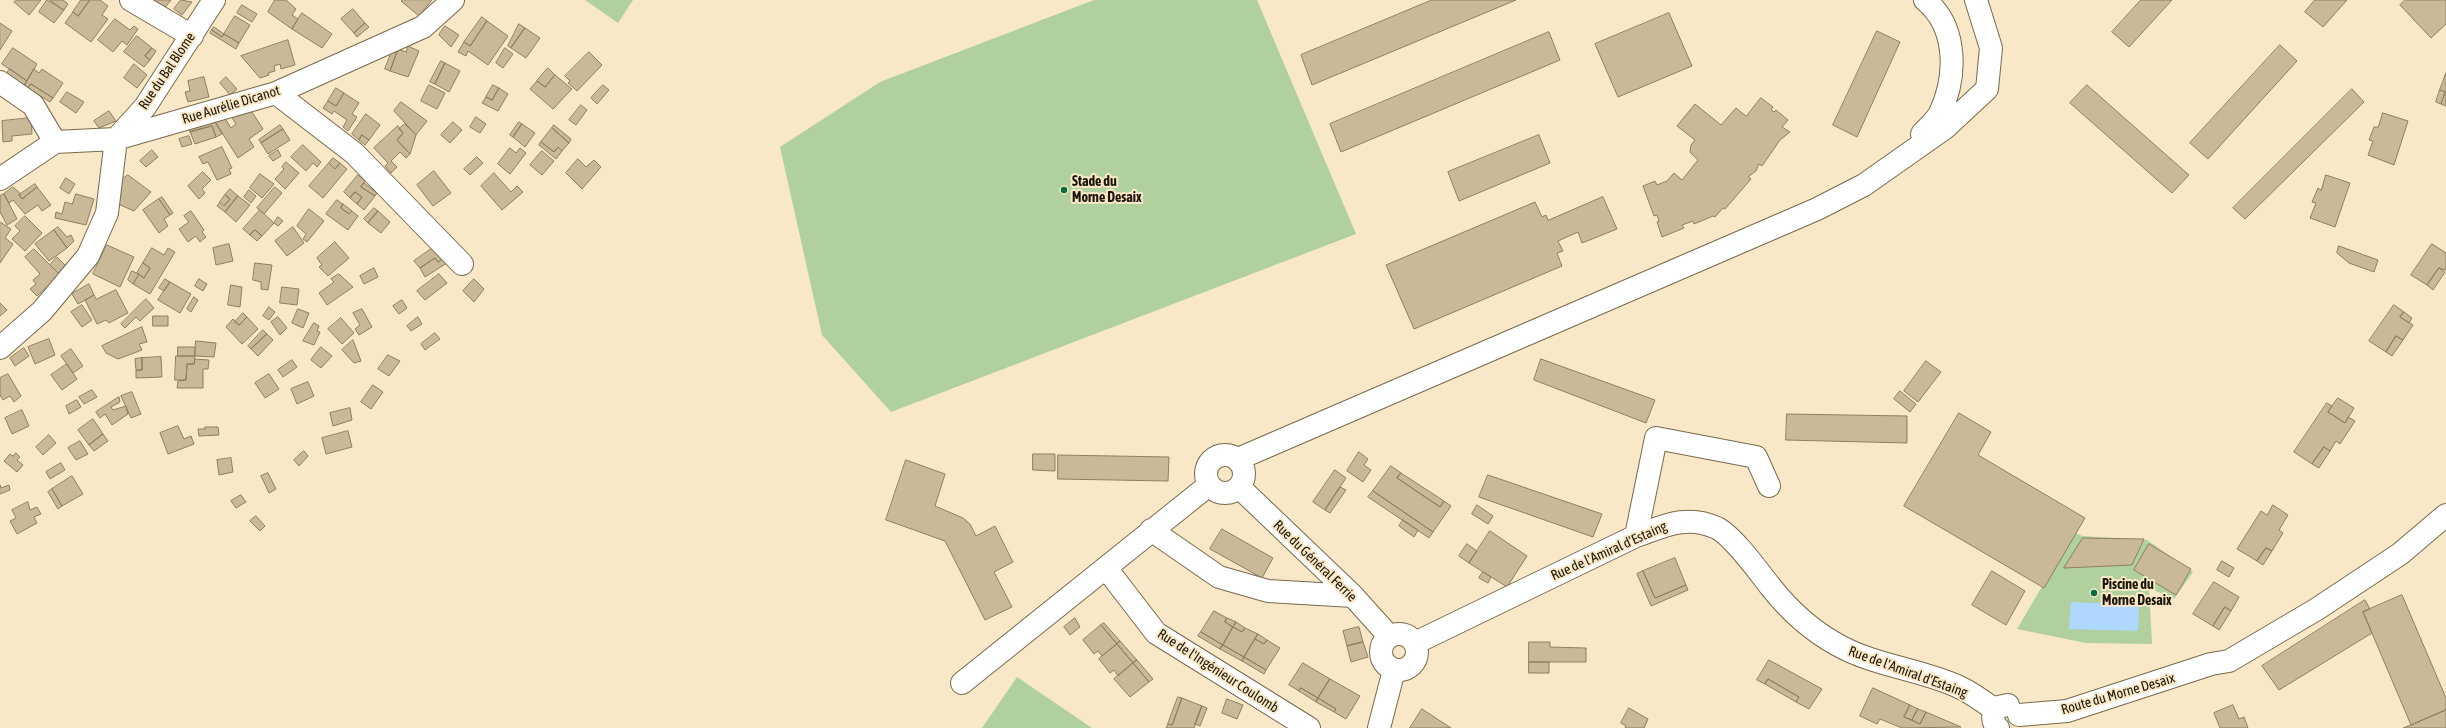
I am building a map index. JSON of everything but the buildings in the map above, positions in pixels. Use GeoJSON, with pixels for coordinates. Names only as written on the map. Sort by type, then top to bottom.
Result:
{"type":"FeatureCollection","features":[{"type":"Feature","properties":{"kind":"street"},"geometry":{"type":"LineString","coordinates":[[131,0],[192,36]]}},
{"type":"Feature","properties":{"kind":"street","name":"Rue du Bal Blome"},"geometry":{"type":"LineString","coordinates":[[116,139],[145,107],[214,0]]}},
{"type":"Feature","properties":{"kind":"street","name":"Rue Aurélie Dicanot"},"geometry":{"type":"LineString","coordinates":[[55,142],[116,139],[276,93],[423,27],[453,0]]}},
{"type":"Feature","properties":{"kind":"street"},"geometry":{"type":"LineString","coordinates":[[1238,460],[1817,209],[1864,184],[1898,159],[1945,128],[1987,89],[1991,48],[1976,0]]}},
{"type":"Feature","properties":{"kind":"street"},"geometry":{"type":"LineString","coordinates":[[1898,159],[1935,119],[1948,91],[1952,58],[1947,31],[1931,3]]}},
{"type":"Feature","properties":{"kind":"street"},"geometry":{"type":"LineString","coordinates":[[0,82],[33,105],[55,142],[0,179]]}},
{"type":"Feature","properties":{"kind":"street"},"geometry":{"type":"LineString","coordinates":[[1948,91],[1958,103],[1977,98]]}},
{"type":"Feature","properties":{"kind":"street"},"geometry":{"type":"LineString","coordinates":[[276,93],[354,153],[462,264]]}},
{"type":"Feature","properties":{"kind":"street"},"geometry":{"type":"LineString","coordinates":[[0,348],[42,311],[88,256],[108,213],[116,139]]}},
{"type":"Feature","properties":{"kind":"street"},"geometry":{"type":"LineString","coordinates":[[1636,536],[1656,438],[1756,457],[1769,486]]}},
{"type":"Feature","properties":{"kind":"street"},"geometry":{"type":"LineString","coordinates":[[1226,454],[1238,460],[1244,470],[1244,476],[1239,487],[1233,491],[1220,493],[1209,486],[1206,480],[1206,467],[1214,457],[1226,454]]}},
{"type":"Feature","properties":{"kind":"street"},"geometry":{"type":"LineString","coordinates":[[962,683],[1106,568],[1151,530],[1209,486]]}},
{"type":"Feature","properties":{"kind":"street","name":"Rue du Général Ferrie"},"geometry":{"type":"LineString","coordinates":[[1239,487],[1353,596],[1389,636]]}},
{"type":"Feature","properties":{"kind":"street","name":"Route du Morne Desaix"},"geometry":{"type":"LineString","coordinates":[[2016,722],[2067,711],[2192,672],[2211,664],[2229,661],[2267,640],[2400,554],[2446,515]]}},
{"type":"Feature","properties":{"kind":"street","name":"Rue de l'Amiral d'Estaing"},"geometry":{"type":"LineString","coordinates":[[1415,643],[1636,536],[1674,522],[1688,520],[1718,528],[1751,561],[1771,588],[1801,620],[1836,644],[1855,654],[1959,687],[1997,719]]}},
{"type":"Feature","properties":{"kind":"street"},"geometry":{"type":"LineString","coordinates":[[1151,530],[1220,577],[1268,591],[1353,596]]}},
{"type":"Feature","properties":{"kind":"street","name":"Rue de l'Ingénieur Coulomb"},"geometry":{"type":"LineString","coordinates":[[1106,568],[1156,633],[1309,728]]}},
{"type":"Feature","properties":{"kind":"street"},"geometry":{"type":"LineString","coordinates":[[1395,634],[1406,635],[1415,643],[1417,655],[1411,666],[1400,670],[1394,670],[1384,663],[1380,651],[1382,645],[1389,636],[1395,634]]}},
{"type":"Feature","properties":{"kind":"street"},"geometry":{"type":"LineString","coordinates":[[1379,728],[1394,670]]}},
{"type":"Feature","properties":{"kind":"street"},"geometry":{"type":"LineString","coordinates":[[1997,719],[2002,705],[2011,705],[2016,722]]}},
{"type":"Feature","properties":{"kind":"green space"},"geometry":{"type":"Polygon","coordinates":[[[585,0],[633,0],[618,23],[585,0]]]}},
{"type":"Feature","properties":{"kind":"green space","name":"Stade du Morne Desaix"},"geometry":{"type":"Polygon","coordinates":[[[1094,0],[1257,0],[1356,234],[891,412],[822,335],[780,147],[880,82],[1094,0]]]}},
{"type":"Feature","properties":{"kind":"green space","name":"Piscine du Morne Desaix"},"geometry":{"type":"Polygon","coordinates":[[[2074,532],[2082,536],[2147,540],[2193,572],[2174,599],[2149,588],[2152,644],[2086,643],[2017,629],[2074,532]]]}},
{"type":"Feature","properties":{"kind":"green space"},"geometry":{"type":"Polygon","coordinates":[[[1017,677],[1092,728],[982,728],[1017,677]]]}},
{"type":"Feature","properties":{"kind":"water"},"geometry":{"type":"Polygon","coordinates":[[[2071,602],[2139,605],[2138,631],[2069,629],[2071,602]]]}},
{"type":"Feature","properties":{"kind":"place","name":"Stade du Morne Desaix"},"geometry":{"type":"Point","coordinates":[1064,190]}},
{"type":"Feature","properties":{"kind":"place","name":"Piscine du Morne Desaix"},"geometry":{"type":"Point","coordinates":[2094,593]}}]}
